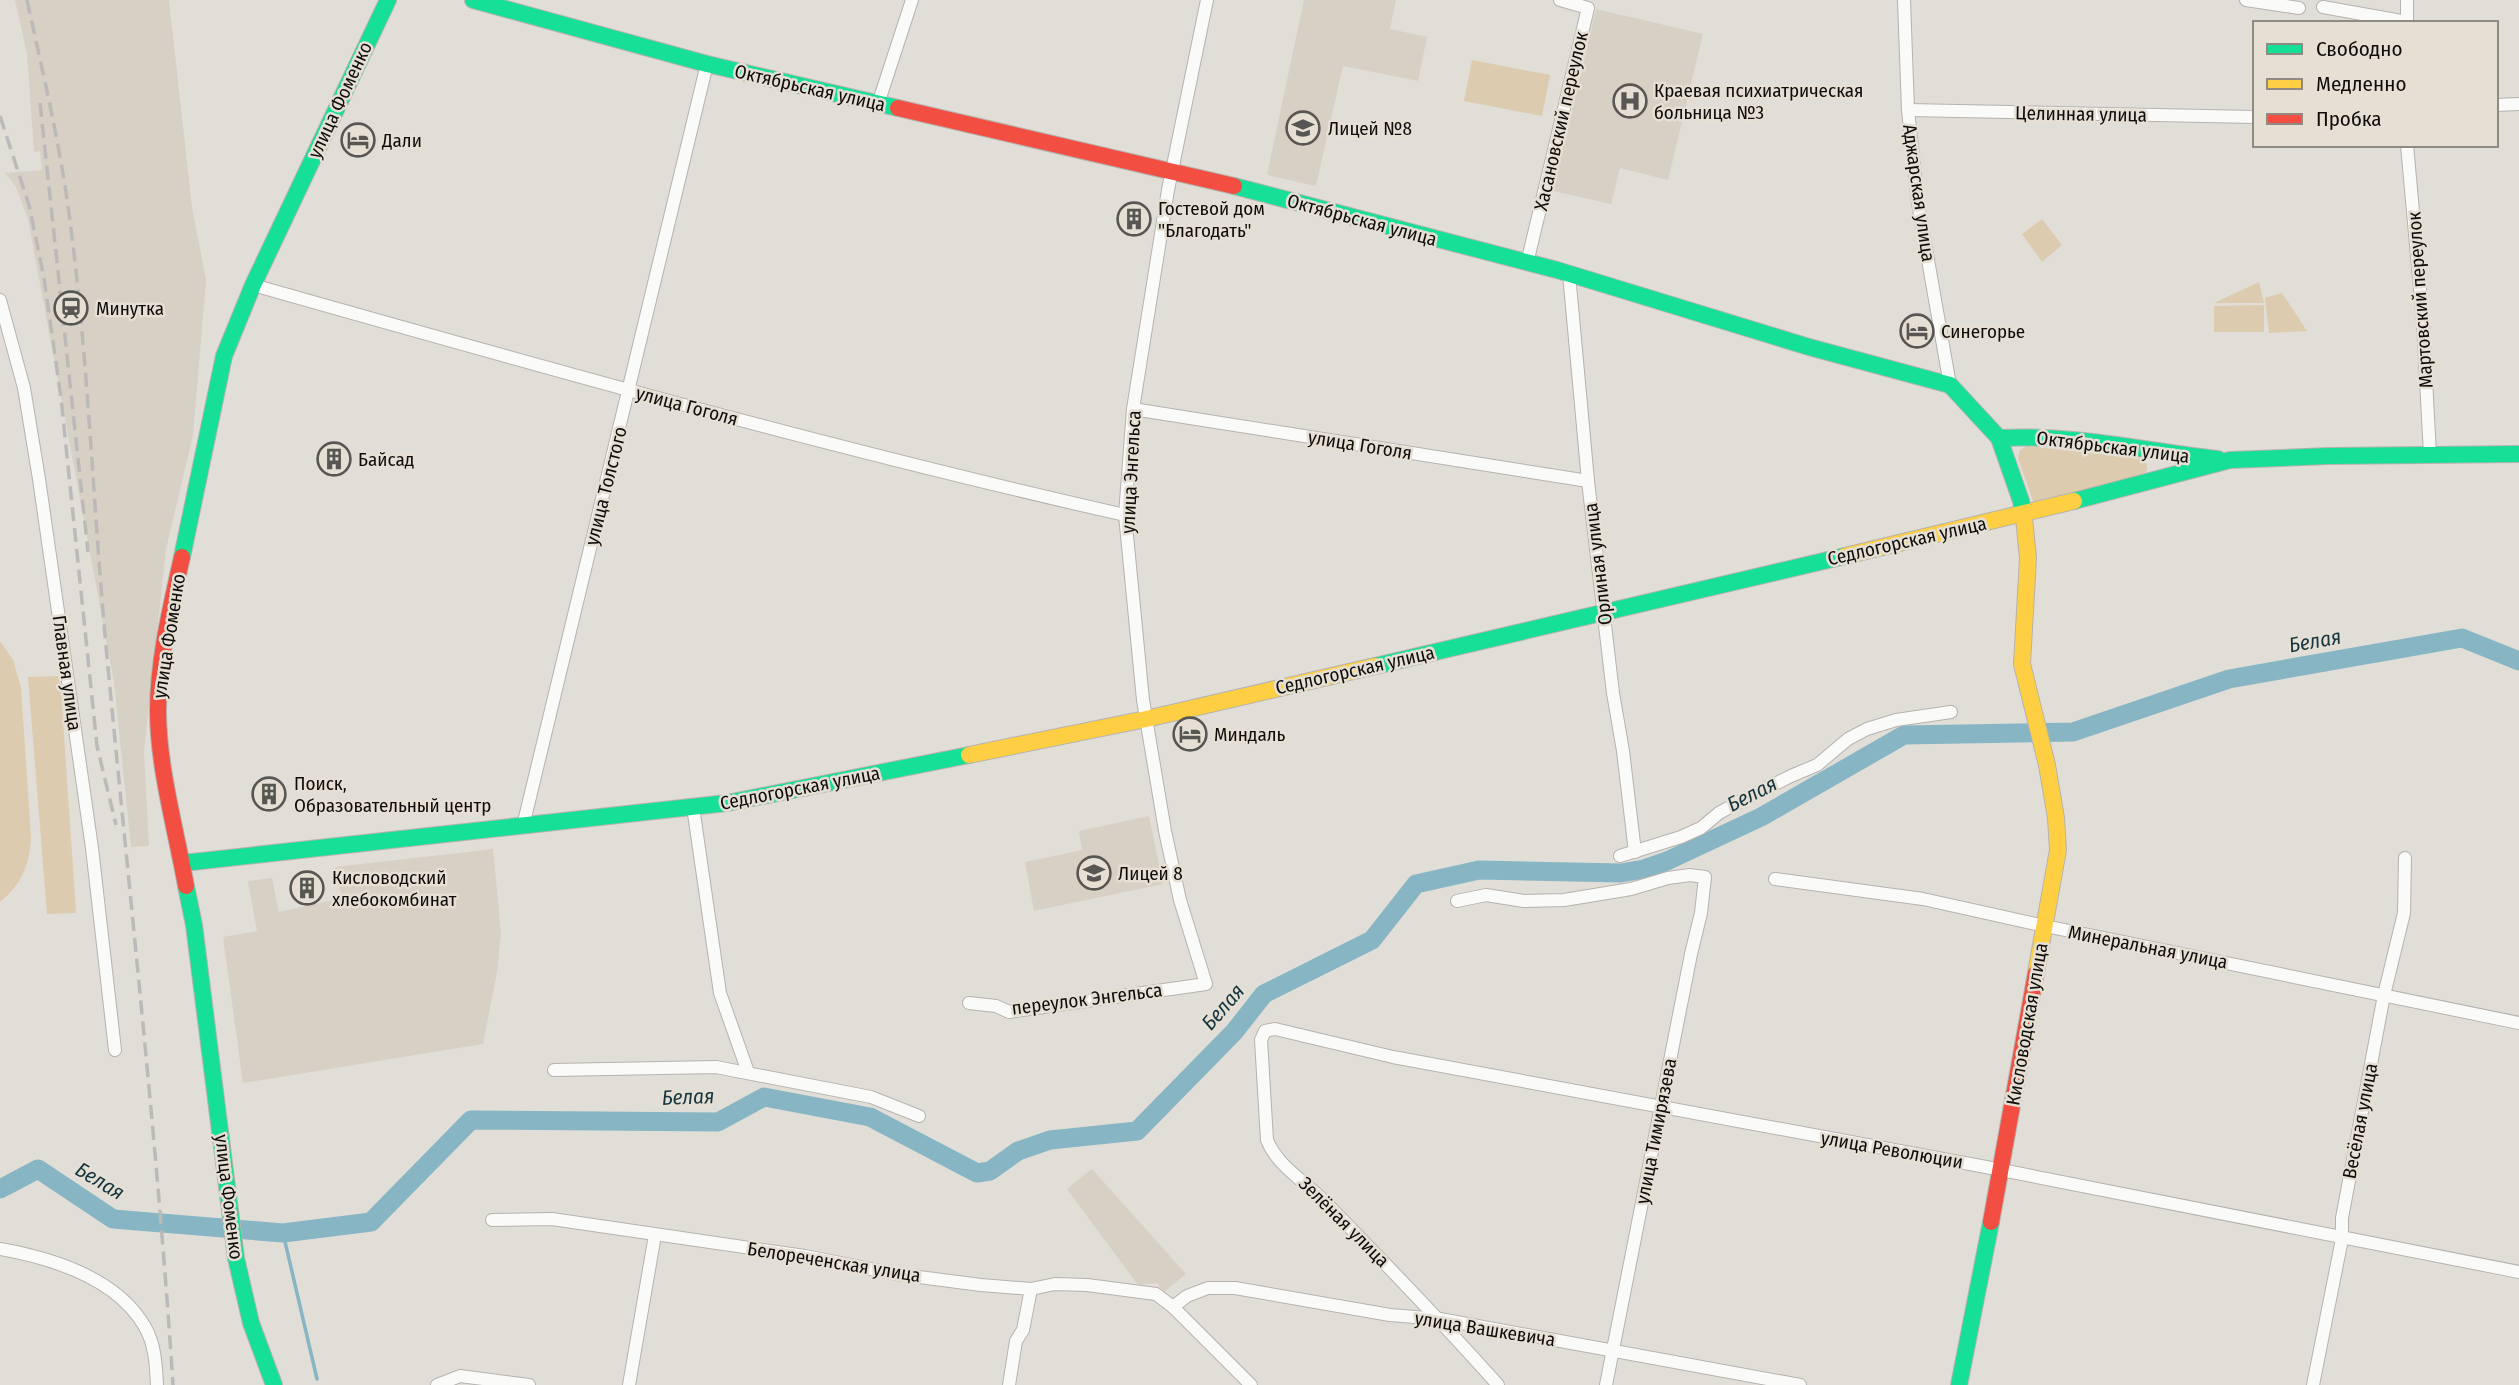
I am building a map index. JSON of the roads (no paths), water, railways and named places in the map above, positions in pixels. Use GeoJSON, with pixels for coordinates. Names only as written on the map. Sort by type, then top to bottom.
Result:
{"type":"FeatureCollection","features":[{"type":"Feature","properties":{"kind":"street","name":"улица Фоменко"},"geometry":{"type":"LineString","coordinates":[[274,1385],[258,1350],[251,1326],[234,1240],[194,925],[160,747],[160,670],[224,356],[253,285],[387,0]]}},
{"type":"Feature","properties":{"kind":"street","name":"Октябрьская улица"},"geometry":{"type":"LineString","coordinates":[[473,0],[707,64],[1172,170],[1569,274],[1796,343],[1950,385]]}},
{"type":"Feature","properties":{"kind":"street"},"geometry":{"type":"LineString","coordinates":[[878,104],[912,0]]}},
{"type":"Feature","properties":{"kind":"street","name":"улица Энгельса"},"geometry":{"type":"LineString","coordinates":[[1206,984],[1177,890],[1146,719],[1125,514],[1133,409],[1172,170],[1207,0]]}},
{"type":"Feature","properties":{"kind":"street","name":"Хасановский переулок"},"geometry":{"type":"LineString","coordinates":[[1527,263],[1588,8],[1560,0]]}},
{"type":"Feature","properties":{"kind":"street","name":"Аджарская улица"},"geometry":{"type":"LineString","coordinates":[[1904,0],[1908,110],[1918,203],[1950,385]]}},
{"type":"Feature","properties":{"kind":"street"},"geometry":{"type":"LineString","coordinates":[[2246,0],[2299,8]]}},
{"type":"Feature","properties":{"kind":"street"},"geometry":{"type":"LineString","coordinates":[[2407,0],[2407,21]]}},
{"type":"Feature","properties":{"kind":"street"},"geometry":{"type":"LineString","coordinates":[[2323,7],[2401,21]]}},
{"type":"Feature","properties":{"kind":"street","name":"улица Толстого"},"geometry":{"type":"LineString","coordinates":[[523,826],[707,64]]}},
{"type":"Feature","properties":{"kind":"street"},"geometry":{"type":"LineString","coordinates":[[2498,105],[2519,104]]}},
{"type":"Feature","properties":{"kind":"street","name":"Целинная улица"},"geometry":{"type":"LineString","coordinates":[[1908,110],[2253,117]]}},
{"type":"Feature","properties":{"kind":"street","name":"Мартовский переулок"},"geometry":{"type":"LineString","coordinates":[[2407,147],[2423,323],[2430,455]]}},
{"type":"Feature","properties":{"kind":"street","name":"Орлиная улица"},"geometry":{"type":"LineString","coordinates":[[1569,274],[1588,481],[1635,852]]}},
{"type":"Feature","properties":{"kind":"street","name":"улица Гоголя"},"geometry":{"type":"LineString","coordinates":[[253,285],[630,391],[964,479],[1125,514]]}},
{"type":"Feature","properties":{"kind":"street","name":"Главная улица"},"geometry":{"type":"LineString","coordinates":[[0,300],[24,387],[35,453],[92,848],[115,1050]]}},
{"type":"Feature","properties":{"kind":"street"},"geometry":{"type":"LineString","coordinates":[[1950,385],[1999,438],[2017,486],[2023,514]]}},
{"type":"Feature","properties":{"kind":"street","name":"улица Гоголя"},"geometry":{"type":"LineString","coordinates":[[1133,409],[1588,481]]}},
{"type":"Feature","properties":{"kind":"street","name":"Октябрьская улица"},"geometry":{"type":"LineString","coordinates":[[1999,438],[2040,435],[2170,455],[2230,460]]}},
{"type":"Feature","properties":{"kind":"street","name":"Седлогорская улица"},"geometry":{"type":"LineString","coordinates":[[183,863],[727,803],[1146,719],[2023,514],[2230,460],[2519,454]]}},
{"type":"Feature","properties":{"kind":"street","name":"Кисловодская улица"},"geometry":{"type":"LineString","coordinates":[[1959,1385],[2001,1170],[2058,850],[2056,818],[2047,765],[2022,664],[2028,558],[2023,514]]}},
{"type":"Feature","properties":{"kind":"street"},"geometry":{"type":"LineString","coordinates":[[1620,856],[1701,828],[1719,813],[1739,802],[1817,765],[1848,739],[1867,729],[1896,720],[1951,712]]}},
{"type":"Feature","properties":{"kind":"street"},"geometry":{"type":"LineString","coordinates":[[693,807],[720,993],[748,1072]]}},
{"type":"Feature","properties":{"kind":"street","name":"Весёлая улица"},"geometry":{"type":"LineString","coordinates":[[2313,1385],[2342,1238],[2342,1218],[2384,995],[2404,913],[2405,858]]}},
{"type":"Feature","properties":{"kind":"street","name":"улица Тимирязева"},"geometry":{"type":"LineString","coordinates":[[1457,901],[1486,895],[1524,901],[1563,900],[1631,889],[1668,878],[1690,875],[1705,877],[1702,913],[1606,1385]]}},
{"type":"Feature","properties":{"kind":"street","name":"Минеральная улица"},"geometry":{"type":"LineString","coordinates":[[1775,878],[1923,899],[2519,1023]]}},
{"type":"Feature","properties":{"kind":"street","name":"переулок Энгельса"},"geometry":{"type":"LineString","coordinates":[[969,1003],[996,1006],[1009,1012],[1206,984]]}},
{"type":"Feature","properties":{"kind":"street","name":"улица Революции"},"geometry":{"type":"LineString","coordinates":[[1265,1031],[1275,1029],[1393,1057],[2001,1170],[2519,1272]]}},
{"type":"Feature","properties":{"kind":"street","name":"Зелёная улица"},"geometry":{"type":"LineString","coordinates":[[1265,1031],[1261,1040],[1267,1140],[1272,1153],[1317,1194],[1440,1319],[1498,1385]]}},
{"type":"Feature","properties":{"kind":"street"},"geometry":{"type":"LineString","coordinates":[[554,1070],[716,1067],[872,1097],[919,1116]]}},
{"type":"Feature","properties":{"kind":"street","name":"Белореченская улица"},"geometry":{"type":"LineString","coordinates":[[492,1220],[552,1219],[805,1256],[895,1274],[1031,1289],[1055,1284],[1129,1289],[1156,1294],[1173,1307],[1251,1385]]}},
{"type":"Feature","properties":{"kind":"street"},"geometry":{"type":"LineString","coordinates":[[629,1385],[655,1235]]}},
{"type":"Feature","properties":{"kind":"street"},"geometry":{"type":"LineString","coordinates":[[0,1249],[31,1255],[65,1267],[93,1280],[124,1300],[146,1327],[156,1358],[157,1385]]}},
{"type":"Feature","properties":{"kind":"street","name":"улица Вашкевича"},"geometry":{"type":"LineString","coordinates":[[1173,1307],[1187,1296],[1208,1288],[1235,1288],[1390,1315],[1440,1319],[1800,1385]]}},
{"type":"Feature","properties":{"kind":"street"},"geometry":{"type":"LineString","coordinates":[[1009,1385],[1016,1341],[1023,1330],[1031,1289]]}},
{"type":"Feature","properties":{"kind":"street"},"geometry":{"type":"LineString","coordinates":[[437,1385],[460,1376],[529,1385]]}},
{"type":"Feature","properties":{"kind":"waterway","name":"Белая"},"geometry":{"type":"LineString","coordinates":[[0,1189],[38,1169],[113,1219],[283,1233],[371,1222],[471,1120],[718,1122],[764,1097],[870,1117],[977,1173],[990,1171],[1018,1151],[1050,1140],[1137,1131],[1234,1032],[1264,994],[1372,940],[1416,884],[1479,870],[1621,873],[1644,869],[1761,817],[1904,735],[2073,732],[2229,679],[2462,638],[2519,661]]}},
{"type":"Feature","properties":{"kind":"waterway"},"geometry":{"type":"LineString","coordinates":[[283,1233],[317,1379]]}},
{"type":"Feature","properties":{"kind":"railway"},"geometry":{"type":"LineString","coordinates":[[27,0],[62,168],[80,305],[101,589],[151,1107],[173,1385]]}},
{"type":"Feature","properties":{"kind":"railway"},"geometry":{"type":"LineString","coordinates":[[40,103],[88,552]]}},
{"type":"Feature","properties":{"kind":"railway"},"geometry":{"type":"LineString","coordinates":[[0,116],[29,205],[44,278],[61,398],[97,746],[116,825]]}},
{"type":"Feature","properties":{"kind":"place","name":"Краевая психиатрическая больница №3"},"geometry":{"type":"Point","coordinates":[1630,101]}},
{"type":"Feature","properties":{"kind":"place","name":"Лицей №8"},"geometry":{"type":"Point","coordinates":[1303,128]}},
{"type":"Feature","properties":{"kind":"place","name":"Дали"},"geometry":{"type":"Point","coordinates":[358,140]}},
{"type":"Feature","properties":{"kind":"place","name":"Гостевой дом \"Благодать\""},"geometry":{"type":"Point","coordinates":[1134,219]}},
{"type":"Feature","properties":{"kind":"place","name":"Минутка"},"geometry":{"type":"Point","coordinates":[71,308]}},
{"type":"Feature","properties":{"kind":"place","name":"Синегорье"},"geometry":{"type":"Point","coordinates":[1917,331]}},
{"type":"Feature","properties":{"kind":"place","name":"Байсад"},"geometry":{"type":"Point","coordinates":[334,459]}},
{"type":"Feature","properties":{"kind":"place","name":"Миндаль"},"geometry":{"type":"Point","coordinates":[1190,734]}},
{"type":"Feature","properties":{"kind":"place","name":"Поиск, Образовательный центр"},"geometry":{"type":"Point","coordinates":[269,794]}},
{"type":"Feature","properties":{"kind":"place","name":"Лицей 8"},"geometry":{"type":"Point","coordinates":[1094,873]}},
{"type":"Feature","properties":{"kind":"place","name":"Кисловодский хлебокомбинат"},"geometry":{"type":"Point","coordinates":[307,888]}}]}
